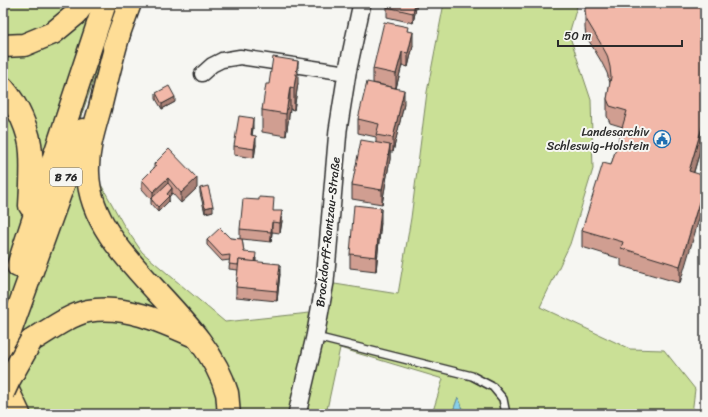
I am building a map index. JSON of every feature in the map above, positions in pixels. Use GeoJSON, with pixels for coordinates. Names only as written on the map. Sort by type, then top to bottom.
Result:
{"type":"FeatureCollection","features":[{"type":"Feature","properties":{"kind":"highway"},"geometry":{"type":"LineString","coordinates":[[3,46],[24,46],[53,33],[76,14],[84,3]]}},
{"type":"Feature","properties":{"kind":"highway","name":"B 76"},"geometry":{"type":"LineString","coordinates":[[3,351],[8,315],[30,232],[105,3]]}},
{"type":"Feature","properties":{"kind":"highway","name":"B 76"},"geometry":{"type":"LineString","coordinates":[[8,315],[130,3]]}},
{"type":"Feature","properties":{"kind":"highway"},"geometry":{"type":"LineString","coordinates":[[118,34],[89,148],[88,174],[91,197],[99,218],[114,240],[138,270],[198,337],[215,365],[227,393],[229,414]]}},
{"type":"Feature","properties":{"kind":"highway"},"geometry":{"type":"LineString","coordinates":[[3,88],[24,122],[32,152],[30,232]]}},
{"type":"Feature","properties":{"kind":"highway"},"geometry":{"type":"LineString","coordinates":[[3,394],[9,380],[31,341],[67,319],[88,311],[111,309],[134,314],[163,322],[198,337]]}},
{"type":"Feature","properties":{"kind":"highway"},"geometry":{"type":"LineString","coordinates":[[3,380],[19,414]]}},
{"type":"Feature","properties":{"kind":"street","name":"Brockdorff-Rantzau-Straße"},"geometry":{"type":"LineString","coordinates":[[297,414],[315,336],[325,282],[338,130],[346,73],[362,3]]}},
{"type":"Feature","properties":{"kind":"street"},"geometry":{"type":"LineString","coordinates":[[202,74],[212,65],[222,60],[240,57],[346,73]]}},
{"type":"Feature","properties":{"kind":"lane"},"geometry":{"type":"LineString","coordinates":[[315,336],[472,376],[493,387],[503,399],[506,414]]}},
{"type":"Feature","properties":{"kind":"green space"},"geometry":{"type":"Polygon","coordinates":[[[3,3],[121,3],[74,136],[123,224],[142,252],[225,322],[319,312],[322,282],[398,294],[411,218],[427,92],[444,3],[578,3],[569,34],[591,100],[593,169],[570,244],[540,307],[630,349],[664,350],[695,389],[692,414],[465,414],[458,397],[452,414],[432,414],[443,379],[340,348],[326,414],[3,414],[3,3]]]}},
{"type":"Feature","properties":{"kind":"water"},"geometry":{"type":"Polygon","coordinates":[[[458,397],[465,414],[452,414],[458,397]]]}},
{"type":"Feature","properties":{"kind":"building"},"geometry":{"type":"Polygon","coordinates":[[[388,3],[415,3],[413,13],[387,7],[388,3]]]}},
{"type":"Feature","properties":{"kind":"building"},"geometry":{"type":"Polygon","coordinates":[[[586,3],[705,3],[705,117],[689,171],[705,176],[705,182],[680,266],[621,248],[623,242],[582,230],[603,163],[611,165],[627,111],[610,106],[607,99],[611,77],[610,67],[607,55],[586,19],[586,3]]]}},
{"type":"Feature","properties":{"kind":"building"},"geometry":{"type":"Polygon","coordinates":[[[384,22],[408,27],[407,31],[413,32],[408,53],[402,52],[396,74],[373,69],[384,22]]]}},
{"type":"Feature","properties":{"kind":"building"},"geometry":{"type":"Polygon","coordinates":[[[273,57],[298,61],[294,88],[290,87],[286,114],[262,110],[266,84],[269,84],[273,57]]]}},
{"type":"Feature","properties":{"kind":"building"},"geometry":{"type":"Polygon","coordinates":[[[367,82],[404,90],[393,138],[376,135],[379,124],[358,119],[367,82]]]}},
{"type":"Feature","properties":{"kind":"building"},"geometry":{"type":"Polygon","coordinates":[[[169,86],[175,97],[162,104],[156,93],[169,86]]]}},
{"type":"Feature","properties":{"kind":"building"},"geometry":{"type":"Polygon","coordinates":[[[239,116],[253,118],[251,135],[256,136],[254,149],[234,146],[239,116]]]}},
{"type":"Feature","properties":{"kind":"building"},"geometry":{"type":"Polygon","coordinates":[[[361,140],[390,145],[382,190],[352,185],[361,140]]]}},
{"type":"Feature","properties":{"kind":"building"},"geometry":{"type":"Polygon","coordinates":[[[169,149],[197,178],[181,193],[168,178],[153,192],[142,180],[156,166],[154,164],[169,149]]]}},
{"type":"Feature","properties":{"kind":"building"},"geometry":{"type":"Polygon","coordinates":[[[168,183],[172,188],[167,194],[169,196],[158,207],[151,199],[168,183]]]}},
{"type":"Feature","properties":{"kind":"building"},"geometry":{"type":"Polygon","coordinates":[[[208,186],[213,206],[205,208],[200,188],[208,186]]]}},
{"type":"Feature","properties":{"kind":"building"},"geometry":{"type":"Polygon","coordinates":[[[259,197],[274,198],[273,211],[282,211],[280,223],[272,222],[271,232],[240,229],[243,199],[259,200],[259,197]]]}},
{"type":"Feature","properties":{"kind":"building"},"geometry":{"type":"Polygon","coordinates":[[[354,205],[381,208],[376,257],[350,254],[354,205]]]}},
{"type":"Feature","properties":{"kind":"building"},"geometry":{"type":"Polygon","coordinates":[[[220,228],[230,238],[242,239],[244,252],[256,253],[255,262],[239,260],[238,265],[229,264],[230,255],[222,256],[207,240],[220,228]]]}},
{"type":"Feature","properties":{"kind":"building"},"geometry":{"type":"Polygon","coordinates":[[[239,260],[280,264],[277,291],[236,287],[239,260]]]}},
{"type":"Feature","properties":{"kind":"place","name":"Landesarchiv Schleswig-Holstein"},"geometry":{"type":"Point","coordinates":[662,139]}}]}
